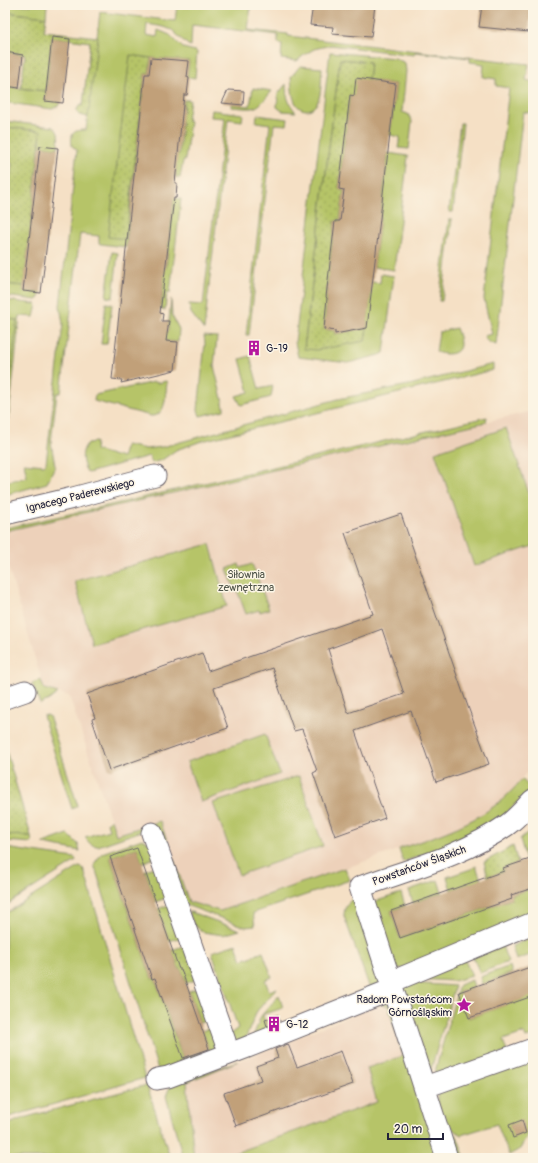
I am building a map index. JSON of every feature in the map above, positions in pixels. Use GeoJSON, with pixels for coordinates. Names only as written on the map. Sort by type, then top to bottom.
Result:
{"type":"FeatureCollection","features":[{"type":"Feature","properties":{"kind":"street","name":"Ignacego Paderewskiego"},"geometry":{"type":"LineString","coordinates":[[5,514],[73,498],[154,476]]}},
{"type":"Feature","properties":{"kind":"street"},"geometry":{"type":"LineString","coordinates":[[5,698],[25,690]]}},
{"type":"Feature","properties":{"kind":"street","name":"Powstańców Śląskich"},"geometry":{"type":"LineString","coordinates":[[392,985],[360,887],[456,854],[508,825],[533,800]]}},
{"type":"Feature","properties":{"kind":"street"},"geometry":{"type":"LineString","coordinates":[[152,833],[225,1041]]}},
{"type":"Feature","properties":{"kind":"street"},"geometry":{"type":"LineString","coordinates":[[157,1079],[168,1077],[245,1048],[533,923]]}},
{"type":"Feature","properties":{"kind":"street"},"geometry":{"type":"LineString","coordinates":[[392,985],[447,1158]]}},
{"type":"Feature","properties":{"kind":"street"},"geometry":{"type":"LineString","coordinates":[[425,1087],[533,1049]]}},
{"type":"Feature","properties":{"kind":"shaded area"},"geometry":{"type":"Polygon","coordinates":[[[533,411],[533,764],[515,787],[488,812],[449,832],[219,912],[189,902],[160,821],[116,835],[69,696],[44,689],[5,556],[5,531],[533,411]]]}},
{"type":"Feature","properties":{"kind":"shaded area"},"geometry":{"type":"Polygon","coordinates":[[[380,1004],[388,1006],[423,1122],[319,1158],[194,1158],[187,1082],[380,1004]]]}},
{"type":"Feature","properties":{"kind":"green space"},"geometry":{"type":"Polygon","coordinates":[[[5,5],[47,5],[46,17],[5,12],[5,5]]]}},
{"type":"Feature","properties":{"kind":"green space"},"geometry":{"type":"Polygon","coordinates":[[[177,5],[251,5],[248,30],[529,64],[526,80],[533,82],[533,113],[523,112],[496,345],[488,342],[484,336],[492,334],[484,299],[509,88],[496,86],[496,79],[483,77],[484,64],[470,62],[470,58],[415,52],[414,55],[331,45],[314,49],[297,61],[281,59],[282,44],[278,43],[278,35],[192,25],[191,46],[172,30],[147,24],[146,35],[157,37],[158,30],[170,35],[183,48],[197,52],[195,78],[187,77],[189,61],[151,58],[149,74],[145,74],[126,247],[101,244],[99,243],[99,236],[80,234],[61,393],[57,393],[51,442],[55,466],[47,483],[5,495],[5,482],[27,477],[24,463],[44,465],[46,463],[63,324],[60,306],[77,150],[72,146],[72,135],[76,131],[86,130],[100,12],[175,21],[177,5]]]}},
{"type":"Feature","properties":{"kind":"green space"},"geometry":{"type":"Polygon","coordinates":[[[5,12],[46,17],[44,31],[98,37],[88,117],[79,115],[76,111],[79,106],[83,105],[90,42],[52,37],[46,91],[21,88],[25,55],[5,51],[5,12]]]}},
{"type":"Feature","properties":{"kind":"green space"},"geometry":{"type":"Polygon","coordinates":[[[330,52],[395,58],[405,63],[406,71],[402,112],[408,114],[412,121],[409,149],[398,148],[400,137],[390,135],[396,84],[368,80],[370,62],[340,59],[304,348],[365,340],[372,282],[380,283],[381,274],[394,276],[384,353],[348,363],[298,357],[295,342],[330,52]]]}},
{"type":"Feature","properties":{"kind":"green space"},"geometry":{"type":"Polygon","coordinates":[[[130,55],[151,58],[149,74],[145,74],[126,239],[108,237],[130,55]]]}},
{"type":"Feature","properties":{"kind":"green space"},"geometry":{"type":"Polygon","coordinates":[[[340,59],[370,62],[368,80],[354,96],[350,96],[339,189],[344,190],[340,221],[335,221],[326,297],[324,329],[335,331],[335,334],[367,328],[365,341],[317,350],[304,349],[340,59]]]}},
{"type":"Feature","properties":{"kind":"green space"},"geometry":{"type":"Polygon","coordinates":[[[300,66],[322,68],[321,91],[319,99],[314,107],[309,110],[302,109],[298,106],[293,97],[291,77],[300,66]]]}},
{"type":"Feature","properties":{"kind":"green space"},"geometry":{"type":"Polygon","coordinates":[[[286,84],[288,99],[296,112],[282,111],[277,107],[278,94],[286,84]]]}},
{"type":"Feature","properties":{"kind":"green space"},"geometry":{"type":"Polygon","coordinates":[[[8,87],[46,91],[45,101],[61,102],[58,106],[52,109],[9,103],[7,99],[8,87]]]}},
{"type":"Feature","properties":{"kind":"green space"},"geometry":{"type":"Polygon","coordinates":[[[253,88],[272,91],[255,107],[231,107],[231,104],[250,106],[253,88]]]}},
{"type":"Feature","properties":{"kind":"green space"},"geometry":{"type":"Polygon","coordinates":[[[184,100],[190,100],[187,120],[190,121],[185,161],[183,161],[180,178],[176,177],[176,155],[179,154],[182,123],[179,123],[180,112],[183,112],[184,100]]]}},
{"type":"Feature","properties":{"kind":"green space"},"geometry":{"type":"Polygon","coordinates":[[[212,110],[243,114],[242,121],[228,119],[204,330],[191,313],[189,304],[203,305],[225,118],[211,117],[212,110]]]}},
{"type":"Feature","properties":{"kind":"green space"},"geometry":{"type":"Polygon","coordinates":[[[257,115],[288,119],[287,125],[274,124],[249,335],[246,335],[270,124],[256,122],[257,115]]]}},
{"type":"Feature","properties":{"kind":"green space"},"geometry":{"type":"Polygon","coordinates":[[[5,121],[53,127],[56,129],[58,134],[58,148],[40,146],[41,131],[5,127],[5,121]]]}},
{"type":"Feature","properties":{"kind":"green space"},"geometry":{"type":"Polygon","coordinates":[[[460,123],[463,123],[453,212],[449,212],[460,123]]]}},
{"type":"Feature","properties":{"kind":"green space"},"geometry":{"type":"Polygon","coordinates":[[[5,127],[41,131],[24,286],[5,284],[5,221],[8,200],[6,199],[7,191],[9,191],[12,163],[10,162],[11,152],[5,151],[5,127]]]}},
{"type":"Feature","properties":{"kind":"green space"},"geometry":{"type":"Polygon","coordinates":[[[388,153],[408,156],[394,270],[374,267],[388,153]]]}},
{"type":"Feature","properties":{"kind":"green space"},"geometry":{"type":"Polygon","coordinates":[[[174,198],[181,199],[170,293],[167,292],[165,310],[161,310],[164,277],[163,268],[166,268],[174,198]]]}},
{"type":"Feature","properties":{"kind":"green space"},"geometry":{"type":"Polygon","coordinates":[[[449,219],[452,219],[442,301],[439,301],[449,219]]]}},
{"type":"Feature","properties":{"kind":"green space"},"geometry":{"type":"Polygon","coordinates":[[[112,252],[118,253],[113,298],[106,297],[112,252]]]}},
{"type":"Feature","properties":{"kind":"green space"},"geometry":{"type":"Polygon","coordinates":[[[5,284],[24,286],[23,291],[41,293],[36,300],[5,296],[5,284]]]}},
{"type":"Feature","properties":{"kind":"green space"},"geometry":{"type":"Polygon","coordinates":[[[171,299],[172,316],[179,329],[178,342],[158,340],[168,331],[171,299]]]}},
{"type":"Feature","properties":{"kind":"green space"},"geometry":{"type":"Polygon","coordinates":[[[5,300],[37,305],[34,317],[20,316],[7,434],[5,434],[5,421],[17,320],[5,319],[5,300]]]}},
{"type":"Feature","properties":{"kind":"green space"},"geometry":{"type":"Polygon","coordinates":[[[106,303],[112,304],[107,344],[101,344],[106,303]]]}},
{"type":"Feature","properties":{"kind":"green space"},"geometry":{"type":"Polygon","coordinates":[[[5,319],[17,320],[5,421],[5,319]]]}},
{"type":"Feature","properties":{"kind":"green space"},"geometry":{"type":"Polygon","coordinates":[[[456,328],[460,342],[457,351],[451,354],[436,352],[439,332],[456,328]]]}},
{"type":"Feature","properties":{"kind":"green space"},"geometry":{"type":"Polygon","coordinates":[[[204,336],[217,337],[214,366],[224,410],[200,416],[198,410],[205,343],[204,336]]]}},
{"type":"Feature","properties":{"kind":"green space"},"geometry":{"type":"Polygon","coordinates":[[[250,356],[259,389],[273,386],[271,397],[241,405],[236,396],[249,392],[240,359],[250,356]]]}},
{"type":"Feature","properties":{"kind":"green space"},"geometry":{"type":"Polygon","coordinates":[[[493,364],[493,370],[202,441],[176,450],[162,460],[152,463],[149,456],[88,473],[82,458],[85,446],[88,443],[96,442],[95,450],[122,458],[126,445],[146,449],[162,447],[338,399],[413,384],[493,364]]]}},
{"type":"Feature","properties":{"kind":"green space"},"geometry":{"type":"Polygon","coordinates":[[[166,381],[167,383],[163,409],[156,415],[151,416],[94,401],[95,395],[154,382],[158,383],[166,381]]]}},
{"type":"Feature","properties":{"kind":"green space"},"geometry":{"type":"Polygon","coordinates":[[[487,417],[486,422],[5,531],[5,528],[102,507],[487,417]]]}},
{"type":"Feature","properties":{"kind":"green space"},"geometry":{"type":"Polygon","coordinates":[[[506,428],[533,505],[533,546],[474,566],[435,452],[506,428]]]}},
{"type":"Feature","properties":{"kind":"green space"},"geometry":{"type":"Polygon","coordinates":[[[210,544],[227,606],[92,644],[75,581],[210,544]]]}},
{"type":"Feature","properties":{"kind":"green space","name":"Siłownia zewnętrzna"},"geometry":{"type":"Polygon","coordinates":[[[239,564],[240,568],[252,564],[269,609],[246,614],[236,587],[234,587],[227,569],[239,564]]]}},
{"type":"Feature","properties":{"kind":"green space"},"geometry":{"type":"Polygon","coordinates":[[[41,680],[44,689],[58,693],[49,700],[40,704],[32,683],[41,680]]]}},
{"type":"Feature","properties":{"kind":"green space"},"geometry":{"type":"Polygon","coordinates":[[[43,716],[49,716],[76,800],[77,806],[72,809],[43,716]]]}},
{"type":"Feature","properties":{"kind":"green space"},"geometry":{"type":"Polygon","coordinates":[[[265,734],[280,774],[201,802],[187,762],[265,734]]]}},
{"type":"Feature","properties":{"kind":"green space"},"geometry":{"type":"Polygon","coordinates":[[[5,747],[31,836],[5,835],[5,747]]]}},
{"type":"Feature","properties":{"kind":"green space"},"geometry":{"type":"Polygon","coordinates":[[[299,776],[323,846],[239,875],[213,803],[299,776]]]}},
{"type":"Feature","properties":{"kind":"green space"},"geometry":{"type":"Polygon","coordinates":[[[522,779],[531,789],[501,818],[453,844],[403,862],[399,849],[434,837],[481,815],[496,805],[522,779]]]}},
{"type":"Feature","properties":{"kind":"green space"},"geometry":{"type":"Polygon","coordinates":[[[111,819],[116,835],[160,821],[189,902],[220,911],[345,868],[350,880],[253,913],[255,926],[245,927],[186,905],[156,826],[98,846],[87,841],[85,837],[109,830],[107,822],[111,819]]]}},
{"type":"Feature","properties":{"kind":"green space"},"geometry":{"type":"Polygon","coordinates":[[[533,828],[533,858],[526,860],[520,839],[533,828]]]}},
{"type":"Feature","properties":{"kind":"green space"},"geometry":{"type":"Polygon","coordinates":[[[68,834],[78,844],[80,851],[43,844],[43,843],[68,834]]]}},
{"type":"Feature","properties":{"kind":"green space"},"geometry":{"type":"Polygon","coordinates":[[[5,835],[31,836],[32,843],[5,841],[5,835]]]}},
{"type":"Feature","properties":{"kind":"green space"},"geometry":{"type":"Polygon","coordinates":[[[142,839],[152,844],[156,857],[142,863],[137,848],[110,857],[152,979],[155,978],[183,1059],[209,1050],[202,1031],[214,1026],[223,1053],[158,1070],[94,864],[102,853],[142,839]]]}},
{"type":"Feature","properties":{"kind":"green space"},"geometry":{"type":"Polygon","coordinates":[[[513,846],[518,863],[503,868],[504,871],[488,877],[484,862],[513,846]]]}},
{"type":"Feature","properties":{"kind":"green space"},"geometry":{"type":"Polygon","coordinates":[[[5,848],[75,858],[76,861],[5,906],[5,848]]]}},
{"type":"Feature","properties":{"kind":"green space"},"geometry":{"type":"Polygon","coordinates":[[[157,866],[169,897],[155,902],[145,870],[157,866]]]}},
{"type":"Feature","properties":{"kind":"green space"},"geometry":{"type":"Polygon","coordinates":[[[476,866],[481,880],[451,890],[447,877],[476,866]]]}},
{"type":"Feature","properties":{"kind":"green space"},"geometry":{"type":"Polygon","coordinates":[[[79,867],[83,868],[86,877],[145,1078],[9,1117],[5,1107],[5,914],[79,867]]]}},
{"type":"Feature","properties":{"kind":"green space"},"geometry":{"type":"Polygon","coordinates":[[[438,880],[442,893],[413,903],[409,890],[438,880]]]}},
{"type":"Feature","properties":{"kind":"green space"},"geometry":{"type":"Polygon","coordinates":[[[533,888],[533,914],[405,969],[392,968],[371,903],[401,893],[405,906],[391,911],[400,938],[512,899],[511,895],[533,888]]]}},
{"type":"Feature","properties":{"kind":"green space"},"geometry":{"type":"Polygon","coordinates":[[[357,896],[385,983],[370,989],[344,916],[345,909],[348,904],[357,896]]]}},
{"type":"Feature","properties":{"kind":"green space"},"geometry":{"type":"Polygon","coordinates":[[[171,904],[182,937],[169,941],[158,909],[171,904]]]}},
{"type":"Feature","properties":{"kind":"green space"},"geometry":{"type":"Polygon","coordinates":[[[188,911],[240,930],[223,935],[203,932],[194,925],[188,911]]]}},
{"type":"Feature","properties":{"kind":"green space"},"geometry":{"type":"Polygon","coordinates":[[[533,937],[533,954],[516,960],[512,946],[533,937]]]}},
{"type":"Feature","properties":{"kind":"green space"},"geometry":{"type":"Polygon","coordinates":[[[501,943],[508,962],[480,973],[472,955],[501,943]]]}},
{"type":"Feature","properties":{"kind":"green space"},"geometry":{"type":"Polygon","coordinates":[[[236,944],[242,960],[263,952],[272,977],[265,980],[269,991],[277,988],[257,1011],[244,1042],[235,1048],[229,1035],[238,1028],[212,952],[236,944]]]}},
{"type":"Feature","properties":{"kind":"green space"},"geometry":{"type":"Polygon","coordinates":[[[186,945],[198,979],[186,983],[172,950],[186,945]]]}},
{"type":"Feature","properties":{"kind":"green space"},"geometry":{"type":"Polygon","coordinates":[[[464,958],[472,976],[454,981],[414,979],[464,958]]]}},
{"type":"Feature","properties":{"kind":"green space"},"geometry":{"type":"Polygon","coordinates":[[[510,966],[512,973],[482,984],[480,977],[510,966]]]}},
{"type":"Feature","properties":{"kind":"green space"},"geometry":{"type":"Polygon","coordinates":[[[472,980],[474,987],[459,992],[469,1018],[533,995],[533,1036],[526,1038],[524,1033],[503,1040],[507,1052],[434,1075],[459,985],[472,980]]]}},
{"type":"Feature","properties":{"kind":"green space"},"geometry":{"type":"Polygon","coordinates":[[[411,983],[455,986],[430,1073],[403,995],[405,987],[411,983]]]}},
{"type":"Feature","properties":{"kind":"green space"},"geometry":{"type":"Polygon","coordinates":[[[201,987],[212,1018],[200,1023],[189,991],[201,987]]]}},
{"type":"Feature","properties":{"kind":"green space"},"geometry":{"type":"Polygon","coordinates":[[[279,995],[283,1008],[264,1014],[263,1016],[269,1033],[251,1042],[261,1016],[279,995]]]}},
{"type":"Feature","properties":{"kind":"green space"},"geometry":{"type":"Polygon","coordinates":[[[392,1002],[444,1158],[221,1158],[377,1102],[367,1068],[403,1056],[388,1006],[380,1004],[366,1005],[392,1002]]]}},
{"type":"Feature","properties":{"kind":"green space"},"geometry":{"type":"Polygon","coordinates":[[[533,1055],[533,1125],[531,1126],[531,1130],[520,1149],[509,1155],[497,1124],[461,1135],[440,1117],[437,1106],[438,1090],[533,1055]]]}},
{"type":"Feature","properties":{"kind":"green space"},"geometry":{"type":"Polygon","coordinates":[[[238,1061],[187,1082],[194,1158],[183,1158],[166,1096],[171,1084],[238,1061]]]}},
{"type":"Feature","properties":{"kind":"green space"},"geometry":{"type":"Polygon","coordinates":[[[147,1085],[170,1158],[5,1158],[5,1126],[23,1118],[147,1085]]]}},
{"type":"Feature","properties":{"kind":"green space"},"geometry":{"type":"Polygon","coordinates":[[[444,1129],[457,1136],[465,1158],[454,1158],[444,1129]]]}},
{"type":"Feature","properties":{"kind":"building"},"geometry":{"type":"Polygon","coordinates":[[[313,5],[375,5],[371,37],[332,34],[333,27],[310,25],[313,5]]]}},
{"type":"Feature","properties":{"kind":"building"},"geometry":{"type":"Polygon","coordinates":[[[482,5],[532,5],[529,32],[479,27],[482,5]]]}},
{"type":"Feature","properties":{"kind":"building"},"geometry":{"type":"Polygon","coordinates":[[[52,37],[70,39],[63,103],[45,101],[52,37]]]}},
{"type":"Feature","properties":{"kind":"building"},"geometry":{"type":"Polygon","coordinates":[[[5,52],[23,55],[19,88],[5,86],[5,52]]]}},
{"type":"Feature","properties":{"kind":"building"},"geometry":{"type":"Polygon","coordinates":[[[151,58],[189,61],[187,77],[189,78],[187,95],[184,95],[175,183],[177,183],[176,198],[174,198],[160,313],[163,314],[162,321],[169,321],[166,341],[178,342],[175,370],[121,383],[122,380],[112,379],[145,74],[149,74],[151,58]]]}},
{"type":"Feature","properties":{"kind":"building"},"geometry":{"type":"Polygon","coordinates":[[[356,78],[396,84],[367,328],[335,334],[335,331],[324,329],[326,297],[335,221],[340,221],[344,190],[339,189],[350,95],[354,96],[356,78]]]}},
{"type":"Feature","properties":{"kind":"building"},"geometry":{"type":"Polygon","coordinates":[[[228,90],[244,91],[243,105],[222,103],[228,90]]]}},
{"type":"Feature","properties":{"kind":"building"},"geometry":{"type":"Polygon","coordinates":[[[40,146],[58,148],[41,293],[23,291],[40,146]]]}},
{"type":"Feature","properties":{"kind":"building"},"geometry":{"type":"Polygon","coordinates":[[[401,514],[489,764],[436,782],[411,711],[355,731],[385,818],[335,836],[313,773],[317,771],[302,729],[294,731],[272,668],[214,688],[228,728],[109,770],[92,719],[95,718],[87,694],[202,653],[208,671],[373,614],[345,533],[401,514]],[[382,629],[328,649],[348,713],[404,694],[382,629]]]}},
{"type":"Feature","properties":{"kind":"building"},"geometry":{"type":"Polygon","coordinates":[[[137,848],[179,969],[181,969],[209,1049],[183,1058],[155,978],[152,979],[110,857],[137,848]]]}},
{"type":"Feature","properties":{"kind":"building"},"geometry":{"type":"Polygon","coordinates":[[[533,858],[533,888],[511,895],[512,899],[400,938],[391,911],[504,871],[503,868],[533,858]]]}},
{"type":"Feature","properties":{"kind":"building"},"geometry":{"type":"Polygon","coordinates":[[[533,966],[533,996],[469,1018],[459,992],[533,966]]]}},
{"type":"Feature","properties":{"kind":"building"},"geometry":{"type":"Polygon","coordinates":[[[278,1015],[280,1021],[267,1026],[265,1020],[278,1015]]]}},
{"type":"Feature","properties":{"kind":"building"},"geometry":{"type":"Polygon","coordinates":[[[288,1044],[297,1067],[341,1051],[353,1084],[236,1126],[224,1093],[261,1080],[256,1066],[278,1058],[275,1049],[288,1044]]]}},
{"type":"Feature","properties":{"kind":"building"},"geometry":{"type":"Polygon","coordinates":[[[522,1120],[526,1133],[513,1138],[509,1125],[522,1120]]]}},
{"type":"Feature","properties":{"kind":"place","name":"G-19"},"geometry":{"type":"Point","coordinates":[254,348]}},
{"type":"Feature","properties":{"kind":"place","name":"Radom Powstańcom Górnośląskim"},"geometry":{"type":"Point","coordinates":[464,1005]}},
{"type":"Feature","properties":{"kind":"place","name":"G-12"},"geometry":{"type":"Point","coordinates":[274,1024]}}]}
